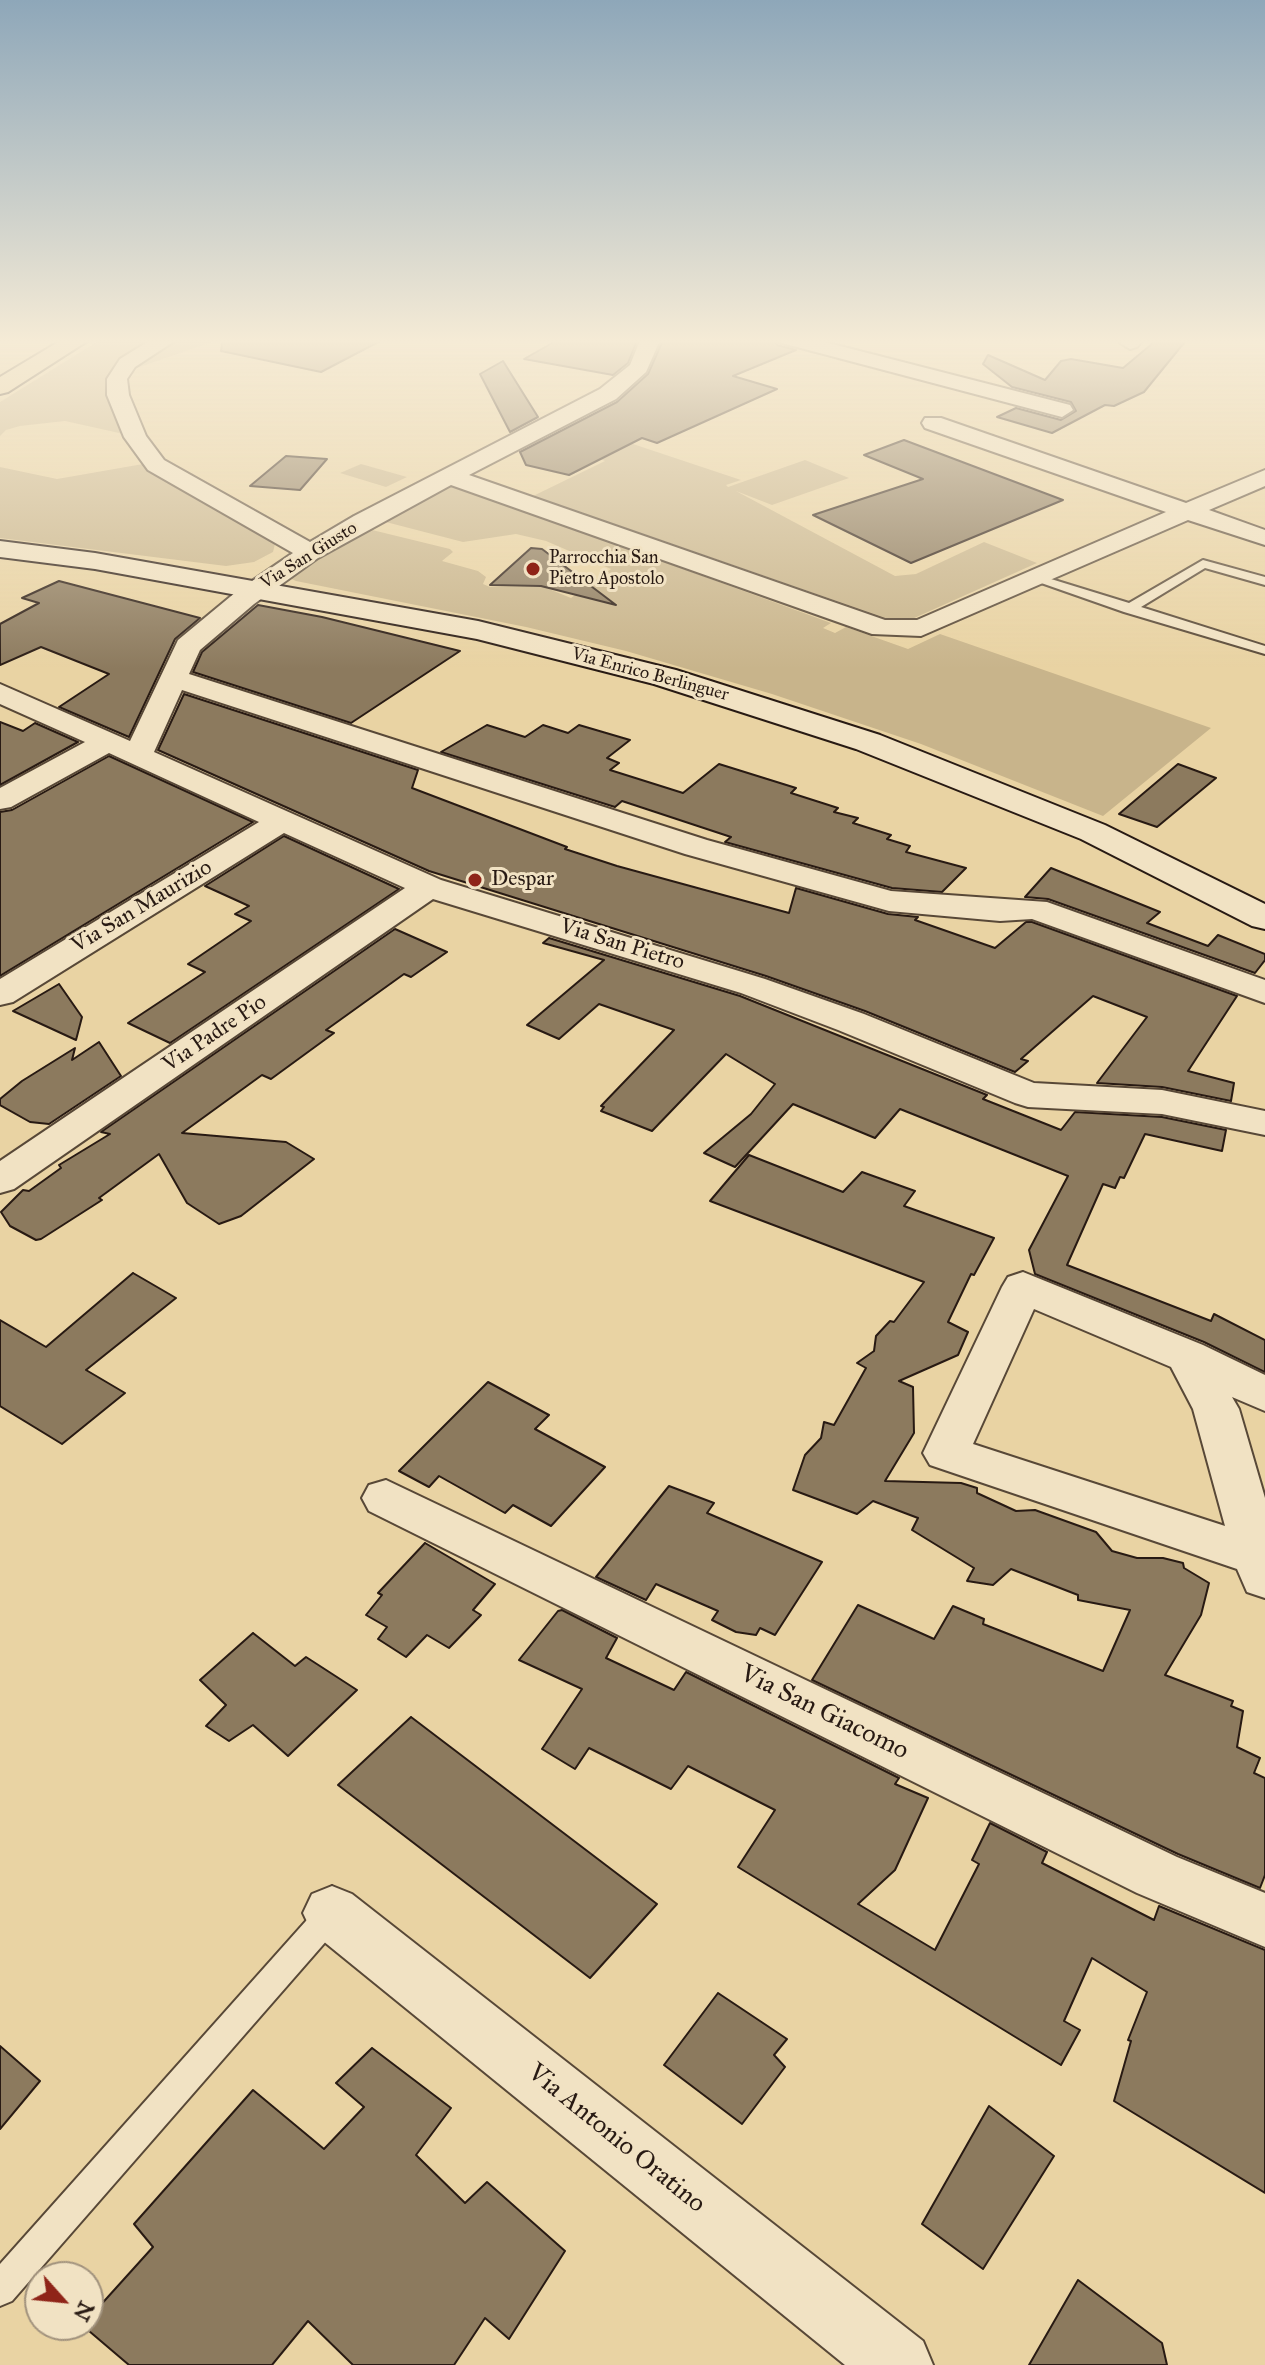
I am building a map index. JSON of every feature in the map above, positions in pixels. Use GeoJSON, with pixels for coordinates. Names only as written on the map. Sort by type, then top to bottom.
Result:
{"type":"FeatureCollection","features":[{"type":"Feature","properties":{"kind":"main road","name":"Via Enrico Berlinguer"},"geometry":{"type":"LineString","coordinates":[[0,549],[255,589],[478,630],[665,677],[868,742],[1093,832],[1265,918]]}},
{"type":"Feature","properties":{"kind":"street"},"geometry":{"type":"LineString","coordinates":[[144,448],[156,465],[288,538],[309,553]]}},
{"type":"Feature","properties":{"kind":"street","name":"Via San Giusto"},"geometry":{"type":"LineString","coordinates":[[125,747],[174,678],[194,639],[255,589],[309,553],[504,448]]}},
{"type":"Feature","properties":{"kind":"street"},"geometry":{"type":"LineString","coordinates":[[1005,448],[1265,538]]}},
{"type":"Feature","properties":{"kind":"street"},"geometry":{"type":"LineString","coordinates":[[451,477],[882,628],[921,628],[1265,477]]}},
{"type":"Feature","properties":{"kind":"street"},"geometry":{"type":"LineString","coordinates":[[174,678],[696,847],[889,901],[1000,911],[1035,909],[1265,992]]}},
{"type":"Feature","properties":{"kind":"street","name":"Via San Pietro"},"geometry":{"type":"LineString","coordinates":[[0,693],[429,887],[753,986],[851,1022],[1028,1095],[1162,1102],[1265,1123]]}},
{"type":"Feature","properties":{"kind":"street"},"geometry":{"type":"LineString","coordinates":[[0,800],[125,747]]}},
{"type":"Feature","properties":{"kind":"street","name":"Via San Maurizio"},"geometry":{"type":"LineString","coordinates":[[0,994],[284,820]]}},
{"type":"Feature","properties":{"kind":"street","name":"Via Padre Pio"},"geometry":{"type":"LineString","coordinates":[[0,1180],[429,887]]}},
{"type":"Feature","properties":{"kind":"street"},"geometry":{"type":"LineString","coordinates":[[1262,1570],[946,1453],[1023,1287],[1187,1356],[1265,1394]]}},
{"type":"Feature","properties":{"kind":"street"},"geometry":{"type":"LineString","coordinates":[[1187,1356],[1216,1409],[1262,1570]]}},
{"type":"Feature","properties":{"kind":"street","name":"Via San Giacomo"},"geometry":{"type":"LineString","coordinates":[[386,1498],[1157,1875],[1265,1920]]}},
{"type":"Feature","properties":{"kind":"street","name":"Via Antonio Oratino"},"geometry":{"type":"LineString","coordinates":[[332,1913],[899,2365]]}},
{"type":"Feature","properties":{"kind":"lane"},"geometry":{"type":"LineString","coordinates":[[1129,609],[1203,564],[1265,581]]}},
{"type":"Feature","properties":{"kind":"lane"},"geometry":{"type":"LineString","coordinates":[[1033,578],[1265,650]]}},
{"type":"Feature","properties":{"kind":"lane"},"geometry":{"type":"LineString","coordinates":[[0,2289],[332,1913]]}},
{"type":"Feature","properties":{"kind":"shaded area"},"geometry":{"type":"Polygon","coordinates":[[[601,448],[646,448],[741,480],[726,485],[728,487],[805,460],[849,478],[772,505],[736,491],[895,576],[916,574],[984,542],[1037,563],[912,619],[892,620],[533,496],[605,461],[587,454],[601,448]]]}},
{"type":"Feature","properties":{"kind":"shaded area"},"geometry":{"type":"Polygon","coordinates":[[[143,464],[271,535],[276,540],[273,552],[254,562],[226,566],[0,538],[0,467],[57,479],[143,464]]]}},
{"type":"Feature","properties":{"kind":"shaded area"},"geometry":{"type":"Polygon","coordinates":[[[361,464],[407,477],[386,487],[340,473],[361,464]]]}},
{"type":"Feature","properties":{"kind":"shaded area"},"geometry":{"type":"Polygon","coordinates":[[[457,486],[831,623],[823,628],[835,633],[846,627],[908,649],[940,634],[1211,728],[1103,816],[921,744],[772,694],[626,651],[287,577],[364,528],[450,549],[453,552],[442,561],[478,571],[486,577],[483,584],[490,587],[544,587],[571,598],[611,569],[546,541],[516,534],[463,542],[382,521],[457,486]]]}},
{"type":"Feature","properties":{"kind":"building"},"geometry":{"type":"Polygon","coordinates":[[[527,448],[622,448],[569,475],[526,465],[520,452],[527,448]]]}},
{"type":"Feature","properties":{"kind":"building"},"geometry":{"type":"Polygon","coordinates":[[[882,448],[926,448],[1063,500],[911,563],[813,515],[923,479],[864,455],[882,448]]]}},
{"type":"Feature","properties":{"kind":"building"},"geometry":{"type":"Polygon","coordinates":[[[286,456],[327,459],[300,490],[250,486],[286,456]]]}},
{"type":"Feature","properties":{"kind":"building","name":"Parrocchia San Pietro Apostolo"},"geometry":{"type":"Polygon","coordinates":[[[531,548],[542,549],[616,605],[541,586],[490,585],[531,548]]]}},
{"type":"Feature","properties":{"kind":"building"},"geometry":{"type":"Polygon","coordinates":[[[59,581],[200,618],[175,639],[129,737],[59,707],[109,674],[41,647],[0,665],[0,624],[39,603],[22,598],[59,581]]]}},
{"type":"Feature","properties":{"kind":"building"},"geometry":{"type":"Polygon","coordinates":[[[258,605],[322,617],[460,651],[351,723],[193,672],[202,652],[258,605]]]}},
{"type":"Feature","properties":{"kind":"building"},"geometry":{"type":"Polygon","coordinates":[[[184,694],[418,770],[412,788],[567,847],[565,849],[617,866],[789,913],[796,888],[888,914],[918,917],[915,920],[995,948],[1026,922],[1032,922],[1237,996],[1188,1071],[1234,1083],[1231,1101],[1162,1087],[1097,1083],[1147,1017],[1093,996],[1021,1059],[1028,1061],[1015,1072],[865,1011],[766,976],[429,871],[158,750],[184,694]]]}},
{"type":"Feature","properties":{"kind":"building"},"geometry":{"type":"Polygon","coordinates":[[[0,722],[23,731],[35,723],[78,742],[0,785],[0,722]]]}},
{"type":"Feature","properties":{"kind":"building"},"geometry":{"type":"Polygon","coordinates":[[[487,725],[525,737],[543,725],[568,733],[579,725],[630,740],[607,758],[619,763],[610,770],[683,793],[719,764],[796,788],[791,793],[838,808],[834,812],[858,818],[853,823],[891,835],[887,839],[910,846],[906,852],[966,868],[942,892],[892,888],[725,842],[731,837],[622,801],[615,807],[441,752],[487,725]]]}},
{"type":"Feature","properties":{"kind":"building"},"geometry":{"type":"Polygon","coordinates":[[[109,756],[253,822],[0,976],[0,812],[12,810],[109,756]]]}},
{"type":"Feature","properties":{"kind":"building"},"geometry":{"type":"Polygon","coordinates":[[[1178,764],[1216,778],[1157,827],[1119,814],[1178,764]]]}},
{"type":"Feature","properties":{"kind":"building"},"geometry":{"type":"Polygon","coordinates":[[[284,836],[399,889],[170,1043],[128,1023],[205,972],[188,964],[251,921],[235,914],[249,906],[205,886],[284,836]]]}},
{"type":"Feature","properties":{"kind":"building"},"geometry":{"type":"Polygon","coordinates":[[[1051,868],[1160,912],[1147,923],[1208,946],[1218,935],[1265,954],[1265,960],[1255,973],[1048,899],[1025,897],[1051,868]]]}},
{"type":"Feature","properties":{"kind":"building"},"geometry":{"type":"Polygon","coordinates":[[[395,929],[447,952],[411,977],[404,974],[326,1030],[334,1033],[271,1079],[262,1075],[182,1133],[286,1142],[314,1159],[241,1216],[219,1224],[187,1203],[159,1154],[99,1198],[102,1200],[41,1239],[36,1240],[10,1226],[1,1212],[23,1190],[29,1191],[61,1168],[59,1165],[110,1134],[101,1132],[395,929]]]}},
{"type":"Feature","properties":{"kind":"building"},"geometry":{"type":"Polygon","coordinates":[[[549,938],[740,996],[987,1095],[983,1099],[1061,1130],[1075,1112],[1162,1117],[1226,1130],[1222,1151],[1145,1134],[1124,1178],[1120,1177],[1115,1188],[1103,1184],[1067,1265],[1211,1321],[1214,1314],[1265,1340],[1265,1372],[1204,1342],[1035,1274],[1029,1250],[1068,1176],[900,1109],[875,1138],[793,1104],[735,1167],[704,1153],[751,1114],[775,1084],[726,1054],[652,1131],[601,1111],[604,1107],[601,1106],[674,1030],[599,1004],[559,1039],[527,1025],[604,960],[543,943],[549,938]]]}},
{"type":"Feature","properties":{"kind":"building"},"geometry":{"type":"Polygon","coordinates":[[[59,984],[82,1017],[76,1040],[13,1011],[59,984]]]}},
{"type":"Feature","properties":{"kind":"building"},"geometry":{"type":"Polygon","coordinates":[[[99,1042],[121,1076],[49,1124],[30,1122],[0,1105],[0,1099],[22,1081],[75,1048],[72,1060],[99,1042]]]}},
{"type":"Feature","properties":{"kind":"building"},"geometry":{"type":"Polygon","coordinates":[[[749,1155],[843,1192],[862,1172],[915,1191],[904,1206],[994,1238],[974,1275],[971,1274],[948,1322],[968,1332],[958,1355],[899,1381],[913,1387],[914,1433],[885,1481],[961,1483],[977,1488],[977,1493],[1016,1511],[1035,1510],[1096,1532],[1112,1551],[1137,1558],[1163,1558],[1183,1563],[1184,1568],[1209,1583],[1201,1615],[1165,1675],[1233,1701],[1231,1706],[1243,1711],[1237,1747],[1260,1758],[1254,1773],[1265,1778],[1265,1875],[1260,1888],[1178,1854],[812,1680],[858,1605],[934,1639],[953,1606],[984,1619],[983,1624],[1103,1671],[1130,1610],[1078,1600],[1078,1595],[1011,1569],[993,1585],[967,1581],[974,1568],[912,1530],[918,1518],[873,1501],[857,1514],[793,1490],[805,1455],[821,1438],[824,1422],[834,1425],[866,1368],[857,1363],[874,1351],[876,1336],[890,1321],[894,1322],[924,1282],[710,1201],[749,1155]]]}},
{"type":"Feature","properties":{"kind":"building"},"geometry":{"type":"Polygon","coordinates":[[[133,1273],[176,1298],[86,1370],[125,1393],[62,1444],[0,1406],[0,1320],[46,1347],[133,1273]]]}},
{"type":"Feature","properties":{"kind":"building"},"geometry":{"type":"Polygon","coordinates":[[[488,1382],[549,1415],[535,1429],[605,1467],[551,1526],[513,1505],[505,1513],[439,1476],[429,1487],[399,1471],[488,1382]]]}},
{"type":"Feature","properties":{"kind":"building"},"geometry":{"type":"Polygon","coordinates":[[[669,1486],[714,1503],[707,1513],[822,1562],[775,1635],[760,1628],[756,1635],[736,1632],[712,1620],[718,1611],[656,1584],[646,1600],[596,1577],[669,1486]]]}},
{"type":"Feature","properties":{"kind":"building"},"geometry":{"type":"Polygon","coordinates":[[[425,1543],[495,1584],[473,1610],[481,1615],[449,1648],[427,1635],[406,1657],[378,1639],[387,1627],[366,1615],[382,1595],[378,1593],[425,1543]]]}},
{"type":"Feature","properties":{"kind":"building"},"geometry":{"type":"Polygon","coordinates":[[[562,1610],[617,1638],[606,1658],[674,1690],[686,1672],[899,1778],[895,1784],[928,1798],[895,1870],[858,1904],[935,1950],[979,1864],[972,1860],[990,1823],[1047,1852],[1042,1863],[1154,1920],[1159,1906],[1265,1950],[1265,2193],[1114,2101],[1131,2041],[1128,2040],[1147,1992],[1092,1958],[1064,2021],[1080,2030],[1061,2065],[738,1867],[775,1810],[688,1766],[671,1789],[589,1748],[575,1769],[542,1749],[582,1689],[519,1660],[562,1610]]]}},
{"type":"Feature","properties":{"kind":"building"},"geometry":{"type":"Polygon","coordinates":[[[253,1633],[295,1666],[306,1657],[357,1690],[288,1756],[253,1725],[229,1741],[206,1726],[226,1705],[200,1680],[253,1633]]]}},
{"type":"Feature","properties":{"kind":"building"},"geometry":{"type":"Polygon","coordinates":[[[411,1717],[657,1904],[590,1978],[338,1785],[411,1717]]]}},
{"type":"Feature","properties":{"kind":"building"},"geometry":{"type":"Polygon","coordinates":[[[718,1993],[787,2039],[774,2055],[785,2067],[742,2124],[664,2065],[718,1993]]]}},
{"type":"Feature","properties":{"kind":"building"},"geometry":{"type":"Polygon","coordinates":[[[0,2046],[40,2081],[0,2129],[0,2046]]]}},
{"type":"Feature","properties":{"kind":"building"},"geometry":{"type":"Polygon","coordinates":[[[372,2048],[451,2108],[416,2155],[465,2203],[487,2182],[565,2251],[509,2339],[485,2318],[454,2365],[353,2365],[308,2321],[272,2365],[129,2365],[101,2341],[104,2341],[104,2301],[153,2247],[134,2224],[253,2090],[324,2149],[364,2107],[336,2083],[372,2048]]]}},
{"type":"Feature","properties":{"kind":"building"},"geometry":{"type":"Polygon","coordinates":[[[989,2106],[1054,2156],[983,2269],[922,2224],[989,2106]]]}},
{"type":"Feature","properties":{"kind":"building"},"geometry":{"type":"Polygon","coordinates":[[[1078,2280],[1162,2343],[1167,2365],[1029,2365],[1078,2280]]]}},
{"type":"Feature","properties":{"kind":"place","name":"Parrocchia San Pietro Apostolo"},"geometry":{"type":"Point","coordinates":[533,569]}},
{"type":"Feature","properties":{"kind":"place","name":"Despar"},"geometry":{"type":"Point","coordinates":[475,880]}}]}
